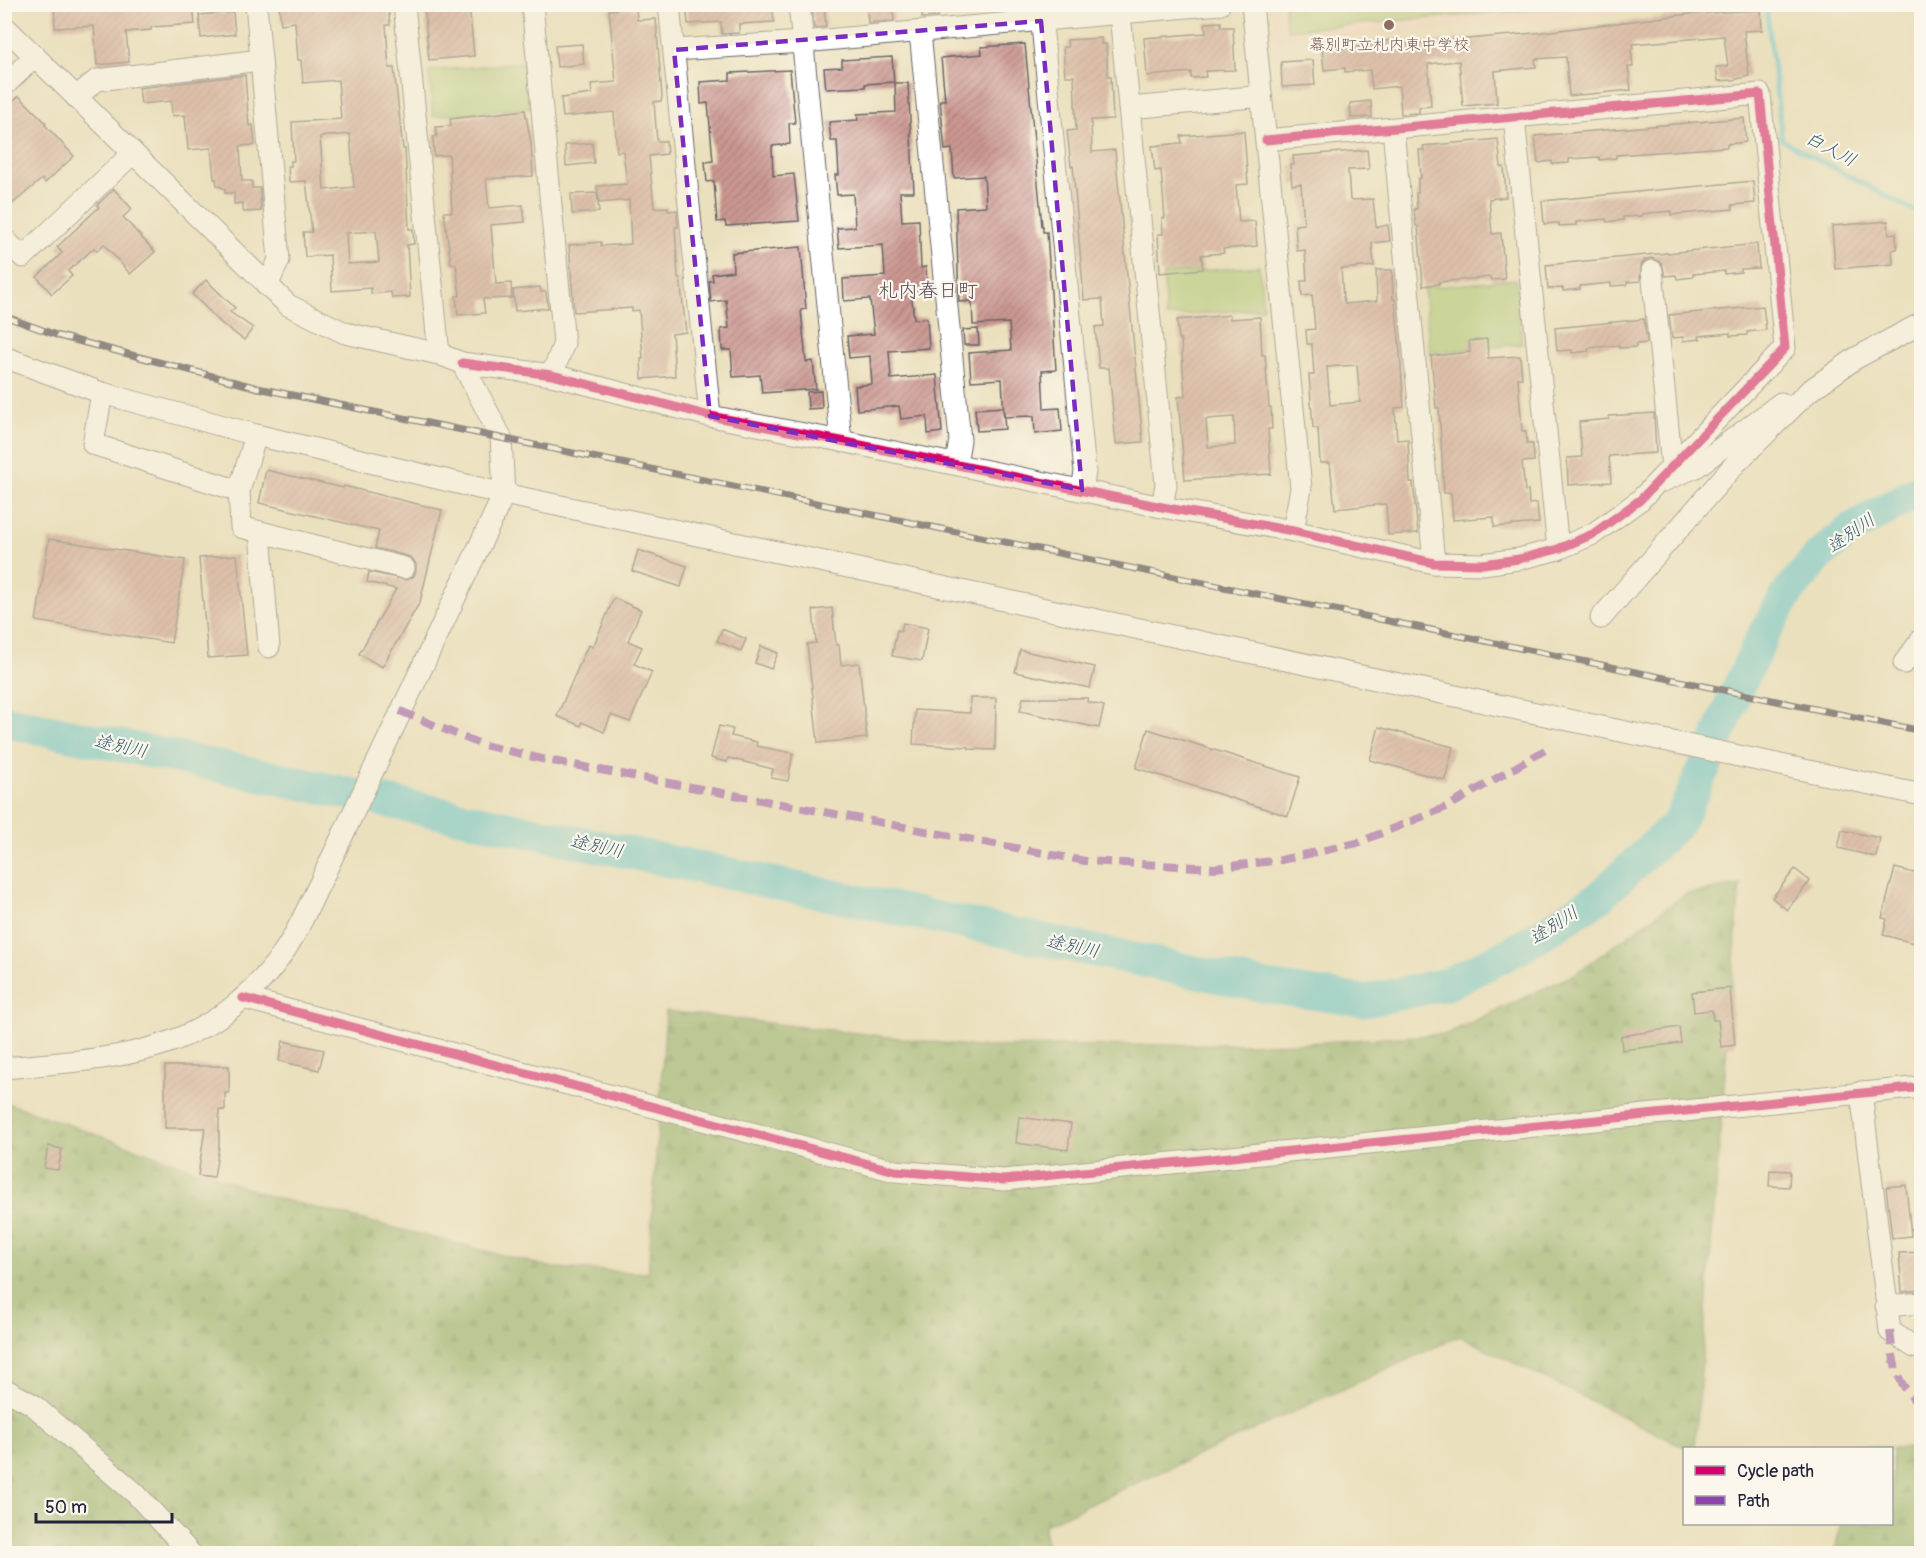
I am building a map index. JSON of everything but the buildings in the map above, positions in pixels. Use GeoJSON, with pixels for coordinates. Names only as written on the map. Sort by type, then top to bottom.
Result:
{"type":"FeatureCollection","features":[{"type":"Feature","properties":{"kind":"street"},"geometry":{"type":"LineString","coordinates":[[256,4],[279,260],[267,286]]}},
{"type":"Feature","properties":{"kind":"street"},"geometry":{"type":"LineString","coordinates":[[404,4],[439,354]]}},
{"type":"Feature","properties":{"kind":"street"},"geometry":{"type":"LineString","coordinates":[[532,4],[564,343],[552,375]]}},
{"type":"Feature","properties":{"kind":"street"},"geometry":{"type":"LineString","coordinates":[[669,4],[710,416]]}},
{"type":"Feature","properties":{"kind":"street"},"geometry":{"type":"LineString","coordinates":[[799,4],[841,441]]}},
{"type":"Feature","properties":{"kind":"street"},"geometry":{"type":"LineString","coordinates":[[674,50],[920,32],[1040,13],[1120,14],[1220,4]]}},
{"type":"Feature","properties":{"kind":"street"},"geometry":{"type":"LineString","coordinates":[[1252,4],[1301,488],[1293,531]]}},
{"type":"Feature","properties":{"kind":"street"},"geometry":{"type":"LineString","coordinates":[[1040,13],[1084,472],[1082,490]]}},
{"type":"Feature","properties":{"kind":"street"},"geometry":{"type":"LineString","coordinates":[[1120,14],[1166,485],[1162,507]]}},
{"type":"Feature","properties":{"kind":"street"},"geometry":{"type":"LineString","coordinates":[[4,26],[288,305],[345,333],[439,354],[462,363],[552,375],[710,416],[1162,507],[1293,531],[1434,564],[1483,564],[1519,559],[1558,549],[1593,534],[1640,500],[1785,348],[1760,94],[1266,140]]}},
{"type":"Feature","properties":{"kind":"street"},"geometry":{"type":"LineString","coordinates":[[920,32],[960,440],[956,464]]}},
{"type":"Feature","properties":{"kind":"street"},"geometry":{"type":"LineString","coordinates":[[4,86],[35,56]]}},
{"type":"Feature","properties":{"kind":"street"},"geometry":{"type":"LineString","coordinates":[[76,97],[96,80],[261,60]]}},
{"type":"Feature","properties":{"kind":"street"},"geometry":{"type":"LineString","coordinates":[[1129,108],[1253,97]]}},
{"type":"Feature","properties":{"kind":"street"},"geometry":{"type":"LineString","coordinates":[[1514,117],[1558,549]]}},
{"type":"Feature","properties":{"kind":"street"},"geometry":{"type":"LineString","coordinates":[[1393,129],[1434,564]]}},
{"type":"Feature","properties":{"kind":"street"},"geometry":{"type":"LineString","coordinates":[[4,239],[24,257],[133,153]]}},
{"type":"Feature","properties":{"kind":"street"},"geometry":{"type":"LineString","coordinates":[[1652,271],[1672,468]]}},
{"type":"Feature","properties":{"kind":"street"},"geometry":{"type":"LineString","coordinates":[[1601,618],[1736,463],[1809,391],[1856,358],[1922,323]]}},
{"type":"Feature","properties":{"kind":"street"},"geometry":{"type":"LineString","coordinates":[[4,357],[102,393],[256,435],[504,494],[1922,795]]}},
{"type":"Feature","properties":{"kind":"street"},"geometry":{"type":"LineString","coordinates":[[4,1068],[107,1058],[157,1047],[194,1033],[224,1014],[243,998],[275,965],[294,936],[504,494],[501,437],[462,363]]}},
{"type":"Feature","properties":{"kind":"street"},"geometry":{"type":"LineString","coordinates":[[1656,484],[1696,468],[1779,404],[1809,391]]}},
{"type":"Feature","properties":{"kind":"street"},"geometry":{"type":"LineString","coordinates":[[102,393],[93,444],[239,490]]}},
{"type":"Feature","properties":{"kind":"street"},"geometry":{"type":"LineString","coordinates":[[256,435],[239,490],[241,526],[404,568]]}},
{"type":"Feature","properties":{"kind":"street"},"geometry":{"type":"LineString","coordinates":[[260,532],[269,647]]}},
{"type":"Feature","properties":{"kind":"street"},"geometry":{"type":"LineString","coordinates":[[1904,663],[1922,639]]}},
{"type":"Feature","properties":{"kind":"street"},"geometry":{"type":"LineString","coordinates":[[243,998],[895,1171],[1004,1180],[1922,1087]]}},
{"type":"Feature","properties":{"kind":"street"},"geometry":{"type":"LineString","coordinates":[[1861,1092],[1890,1331],[1914,1347],[1922,1348]]}},
{"type":"Feature","properties":{"kind":"street"},"geometry":{"type":"LineString","coordinates":[[1886,1306],[1922,1303]]}},
{"type":"Feature","properties":{"kind":"street"},"geometry":{"type":"LineString","coordinates":[[4,1389],[32,1404],[136,1494],[191,1554]]}},
{"type":"Feature","properties":{"kind":"highlighted area"},"geometry":{"type":"Polygon","coordinates":[[[1041,21],[1082,490],[710,416],[674,50],[1041,21]]]}},
{"type":"Feature","properties":{"kind":"shaded area","name":"幕別町立札内東中学校"},"geometry":{"type":"Polygon","coordinates":[[[1271,4],[1736,5],[1275,45],[1271,4]]]}},
{"type":"Feature","properties":{"kind":"green space"},"geometry":{"type":"Polygon","coordinates":[[[1284,4],[1585,5],[1287,30],[1284,4]]]}},
{"type":"Feature","properties":{"kind":"green space"},"geometry":{"type":"Polygon","coordinates":[[[526,62],[530,108],[433,116],[429,71],[526,62]]]}},
{"type":"Feature","properties":{"kind":"green space"},"geometry":{"type":"Polygon","coordinates":[[[1259,266],[1263,308],[1166,317],[1163,274],[1259,266]]]}},
{"type":"Feature","properties":{"kind":"green space"},"geometry":{"type":"Polygon","coordinates":[[[1516,279],[1522,344],[1430,353],[1424,288],[1516,279]]]}},
{"type":"Feature","properties":{"kind":"green space"},"geometry":{"type":"Polygon","coordinates":[[[1740,885],[1695,1447],[1684,1447],[1460,1336],[1044,1525],[1047,1553],[5,1554],[5,1102],[269,1196],[553,1268],[648,1273],[666,1011],[977,1047],[1306,1043],[1446,1034],[1573,975],[1686,894],[1740,885]]]}},
{"type":"Feature","properties":{"kind":"green space"},"geometry":{"type":"Polygon","coordinates":[[[1893,1448],[1921,1449],[1921,1553],[1834,1553],[1841,1525],[1893,1525],[1893,1448]]]}},
{"type":"Feature","properties":{"kind":"waterway","name":"白人川"},"geometry":{"type":"LineString","coordinates":[[1766,4],[1782,140],[1922,215]]}},
{"type":"Feature","properties":{"kind":"waterway","name":"途別川"},"geometry":{"type":"LineString","coordinates":[[4,721],[1267,987],[1365,1001],[1447,984],[1518,949],[1598,898],[1679,822],[1764,633],[1790,590],[1819,556],[1851,529],[1922,489]]}},
{"type":"Feature","properties":{"kind":"railway"},"geometry":{"type":"LineString","coordinates":[[4,316],[59,336],[258,388],[1922,731]]}},
{"type":"Feature","properties":{"kind":"marked path"},"geometry":{"type":"LineString","coordinates":[[400,711],[480,744],[542,759],[1085,861],[1215,868],[1281,860],[1357,843],[1449,806],[1545,750]]}},
{"type":"Feature","properties":{"kind":"marked path"},"geometry":{"type":"LineString","coordinates":[[1890,1331],[1897,1373],[1922,1409]]}},
{"type":"Feature","properties":{"kind":"cycle path"},"geometry":{"type":"LineString","coordinates":[[462,363],[552,375],[710,416],[1162,507],[1293,531],[1434,563],[1483,564],[1519,559],[1558,549],[1593,534],[1640,500],[1785,348],[1760,94],[1266,140]]}},
{"type":"Feature","properties":{"kind":"cycle path"},"geometry":{"type":"LineString","coordinates":[[243,998],[895,1171],[1004,1180],[1922,1087]]}},
{"type":"Feature","properties":{"kind":"place","name":"幕別町立札内東中学校"},"geometry":{"type":"Point","coordinates":[1389,25]}},
{"type":"Feature","properties":{"kind":"district","name":"札内春日町"},"geometry":{"type":"Point","coordinates":[928,290]}}]}
